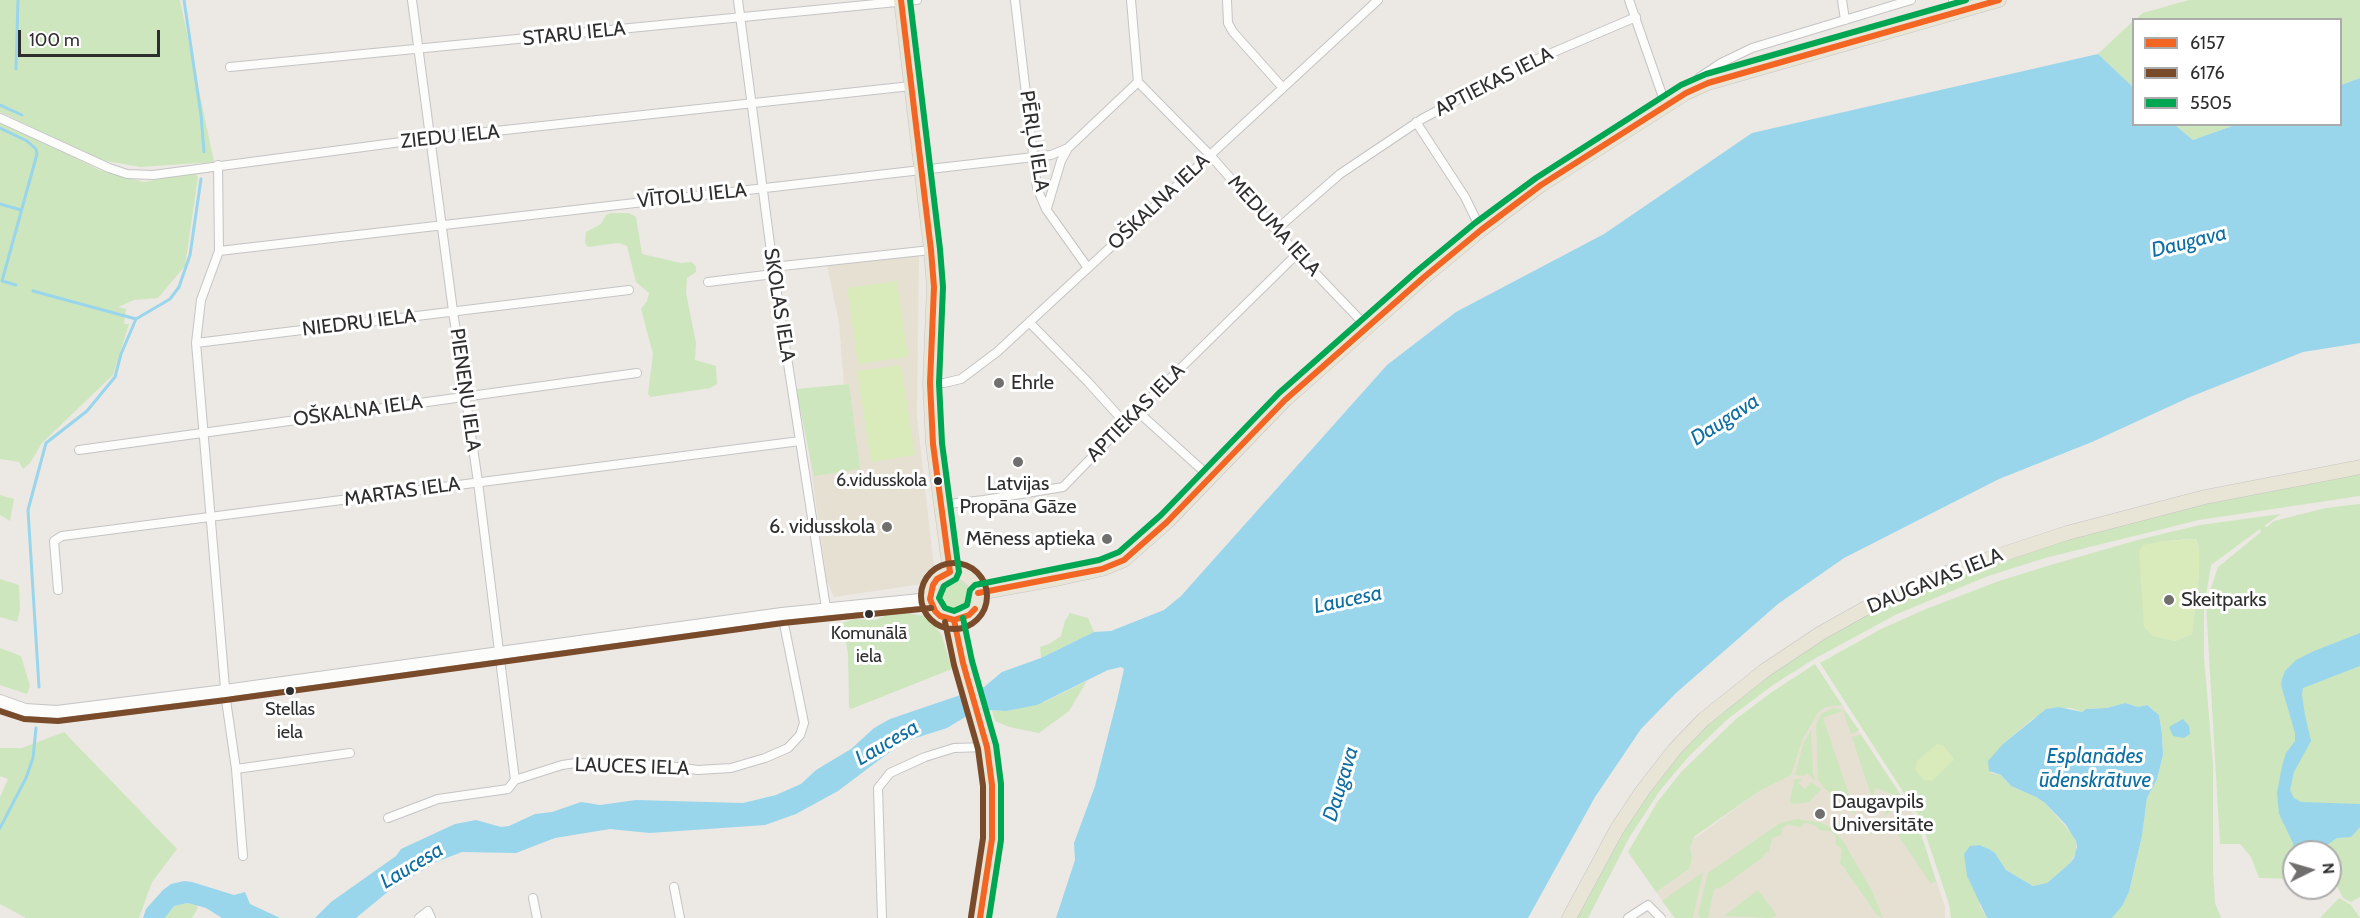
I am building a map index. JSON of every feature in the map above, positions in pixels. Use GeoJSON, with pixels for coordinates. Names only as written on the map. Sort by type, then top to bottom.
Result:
{"type":"FeatureCollection","features":[{"type":"Feature","properties":{"kind":"main road"},"geometry":{"type":"LineString","coordinates":[[978,593],[1102,568],[1124,560],[1148,541],[1285,400],[1366,326],[1481,230],[1541,184],[1686,93],[1708,83],[1954,6],[1999,0]]}},
{"type":"Feature","properties":{"kind":"main road"},"geometry":{"type":"LineString","coordinates":[[901,1],[931,250],[934,287],[930,383],[933,444],[950,572]]}},
{"type":"Feature","properties":{"kind":"main road","name":"DAUGAVAS IELA"},"geometry":{"type":"LineString","coordinates":[[1569,918],[1617,829],[1643,790],[1675,749],[1704,719],[1764,671],[1855,614],[1906,589],[1949,572],[2067,533],[2205,496],[2360,467]]}},
{"type":"Feature","properties":{"kind":"main road"},"geometry":{"type":"LineString","coordinates":[[950,572],[957,572],[971,579],[978,593],[975,609],[962,619],[954,620],[947,619],[935,611],[930,599],[937,579],[950,572]]}},
{"type":"Feature","properties":{"kind":"main road"},"geometry":{"type":"LineString","coordinates":[[954,620],[987,747],[993,818],[988,876],[980,918]]}},
{"type":"Feature","properties":{"kind":"street","name":"PIENEŅU IELA"},"geometry":{"type":"LineString","coordinates":[[412,0],[453,311],[467,397],[515,780]]}},
{"type":"Feature","properties":{"kind":"street","name":"SKOLAS IELA"},"geometry":{"type":"LineString","coordinates":[[738,0],[774,271],[826,608]]}},
{"type":"Feature","properties":{"kind":"street"},"geometry":{"type":"LineString","coordinates":[[816,0],[817,10]]}},
{"type":"Feature","properties":{"kind":"street","name":"STARU IELA"},"geometry":{"type":"LineString","coordinates":[[230,67],[917,0]]}},
{"type":"Feature","properties":{"kind":"street","name":"PĒRĻU IELA"},"geometry":{"type":"LineString","coordinates":[[1015,0],[1037,188],[1046,209],[1088,268]]}},
{"type":"Feature","properties":{"kind":"street"},"geometry":{"type":"LineString","coordinates":[[1131,0],[1138,82]]}},
{"type":"Feature","properties":{"kind":"street"},"geometry":{"type":"LineString","coordinates":[[1227,0],[1228,22],[1233,32],[1283,88]]}},
{"type":"Feature","properties":{"kind":"street"},"geometry":{"type":"LineString","coordinates":[[1629,0],[1666,106]]}},
{"type":"Feature","properties":{"kind":"street"},"geometry":{"type":"LineString","coordinates":[[1842,0],[1845,20]]}},
{"type":"Feature","properties":{"kind":"street"},"geometry":{"type":"LineString","coordinates":[[1686,93],[1695,81],[1714,68],[1752,48],[1911,0]]}},
{"type":"Feature","properties":{"kind":"street","name":"OŠKALNA IELA"},"geometry":{"type":"LineString","coordinates":[[930,383],[954,382],[968,375],[997,352],[1375,1]]}},
{"type":"Feature","properties":{"kind":"street","name":"APTIEKAS IELA"},"geometry":{"type":"LineString","coordinates":[[1276,229],[1340,174],[1416,122],[1514,69],[1636,17]]}},
{"type":"Feature","properties":{"kind":"street","name":"VĪTOLU IELA"},"geometry":{"type":"LineString","coordinates":[[219,251],[443,223],[1051,155],[1068,148],[1138,82]]}},
{"type":"Feature","properties":{"kind":"street","name":"MEDUMA IELA"},"geometry":{"type":"LineString","coordinates":[[1138,82],[1210,156],[1297,254],[1366,326]]}},
{"type":"Feature","properties":{"kind":"street","name":"ZIEDU IELA"},"geometry":{"type":"LineString","coordinates":[[0,118],[109,168],[127,174],[153,175],[431,138],[911,86]]}},
{"type":"Feature","properties":{"kind":"street"},"geometry":{"type":"LineString","coordinates":[[1416,122],[1465,197],[1481,230]]}},
{"type":"Feature","properties":{"kind":"street"},"geometry":{"type":"LineString","coordinates":[[1046,209],[1061,161],[1068,148]]}},
{"type":"Feature","properties":{"kind":"street"},"geometry":{"type":"LineString","coordinates":[[218,165],[219,251],[201,300],[196,343],[225,691],[236,769],[243,856]]}},
{"type":"Feature","properties":{"kind":"street"},"geometry":{"type":"LineString","coordinates":[[708,282],[931,250]]}},
{"type":"Feature","properties":{"kind":"street","name":"APTIEKAS IELA"},"geometry":{"type":"LineString","coordinates":[[941,505],[984,501],[1063,487],[1297,254]]}},
{"type":"Feature","properties":{"kind":"street","name":"NIEDRU IELA"},"geometry":{"type":"LineString","coordinates":[[196,343],[629,290]]}},
{"type":"Feature","properties":{"kind":"street"},"geometry":{"type":"LineString","coordinates":[[1029,322],[1125,423]]}},
{"type":"Feature","properties":{"kind":"street","name":"OŠKALNA IELA"},"geometry":{"type":"LineString","coordinates":[[79,450],[638,373]]}},
{"type":"Feature","properties":{"kind":"street"},"geometry":{"type":"LineString","coordinates":[[1137,411],[1210,477]]}},
{"type":"Feature","properties":{"kind":"street","name":"MARTAS IELA"},"geometry":{"type":"LineString","coordinates":[[58,590],[54,541],[57,538],[800,441]]}},
{"type":"Feature","properties":{"kind":"street"},"geometry":{"type":"LineString","coordinates":[[0,701],[25,710],[57,712],[826,608],[930,599]]}},
{"type":"Feature","properties":{"kind":"street","name":"LAUCES IELA"},"geometry":{"type":"LineString","coordinates":[[388,818],[438,799],[508,789],[515,780],[562,765],[576,763],[661,765],[698,770],[731,768],[765,758],[788,748],[803,729],[804,723],[782,614]]}},
{"type":"Feature","properties":{"kind":"street"},"geometry":{"type":"LineString","coordinates":[[882,918],[878,788],[890,773],[925,757],[954,748],[987,747]]}},
{"type":"Feature","properties":{"kind":"street"},"geometry":{"type":"LineString","coordinates":[[236,769],[350,753]]}},
{"type":"Feature","properties":{"kind":"street"},"geometry":{"type":"LineString","coordinates":[[674,887],[680,918]]}},
{"type":"Feature","properties":{"kind":"street"},"geometry":{"type":"LineString","coordinates":[[533,898],[537,918]]}},
{"type":"Feature","properties":{"kind":"street"},"geometry":{"type":"LineString","coordinates":[[1628,918],[1648,905],[1660,918]]}},
{"type":"Feature","properties":{"kind":"street"},"geometry":{"type":"LineString","coordinates":[[419,918],[429,915]]}},
{"type":"Feature","properties":{"kind":"shaded area"},"geometry":{"type":"Polygon","coordinates":[[[919,255],[917,417],[935,577],[929,583],[834,597],[827,581],[800,391],[844,386],[839,323],[827,265],[919,255]]]}},
{"type":"Feature","properties":{"kind":"shaded area","name":"Daugavpils Universitāte"},"geometry":{"type":"Polygon","coordinates":[[[1834,704],[1842,705],[1916,819],[1945,907],[1945,918],[1675,918],[1656,892],[1691,841],[1761,790],[1818,713],[1834,704]]]}},
{"type":"Feature","properties":{"kind":"green space"},"geometry":{"type":"Polygon","coordinates":[[[0,0],[180,0],[214,162],[141,167],[100,160],[0,112],[0,0]]]}},
{"type":"Feature","properties":{"kind":"green space"},"geometry":{"type":"Polygon","coordinates":[[[2189,0],[2360,0],[2360,78],[2342,85],[2342,18],[2137,18],[2143,13],[2189,0]]]}},
{"type":"Feature","properties":{"kind":"green space"},"geometry":{"type":"Polygon","coordinates":[[[2132,22],[2132,86],[2098,54],[2132,22]]]}},
{"type":"Feature","properties":{"kind":"green space"},"geometry":{"type":"Polygon","coordinates":[[[0,123],[57,148],[99,170],[144,182],[195,172],[198,177],[185,266],[158,298],[134,300],[118,307],[126,309],[124,324],[129,324],[113,375],[42,443],[30,463],[23,469],[19,462],[0,459],[0,123]]]}},
{"type":"Feature","properties":{"kind":"green space"},"geometry":{"type":"Polygon","coordinates":[[[2176,126],[2232,126],[2193,140],[2176,126]]]}},
{"type":"Feature","properties":{"kind":"green space"},"geometry":{"type":"Polygon","coordinates":[[[629,213],[636,217],[642,254],[681,263],[691,262],[696,266],[696,272],[687,278],[686,293],[696,343],[695,360],[716,366],[717,384],[710,388],[651,397],[648,394],[653,354],[641,309],[649,293],[636,282],[627,246],[618,243],[588,247],[585,243],[586,232],[601,224],[606,215],[629,213]]]}},
{"type":"Feature","properties":{"kind":"green space"},"geometry":{"type":"Polygon","coordinates":[[[897,281],[908,357],[858,364],[847,288],[897,281]]]}},
{"type":"Feature","properties":{"kind":"green space"},"geometry":{"type":"Polygon","coordinates":[[[901,365],[915,455],[871,462],[857,371],[901,365]]]}},
{"type":"Feature","properties":{"kind":"green space"},"geometry":{"type":"Polygon","coordinates":[[[849,384],[860,469],[814,476],[796,389],[849,384]]]}},
{"type":"Feature","properties":{"kind":"green space"},"geometry":{"type":"Polygon","coordinates":[[[2360,473],[2360,496],[2199,520],[2045,558],[1988,576],[1897,614],[1814,659],[1773,685],[1729,718],[1690,755],[1661,789],[1629,838],[1588,918],[1575,918],[1613,846],[1647,792],[1693,738],[1750,688],[1807,648],[1856,619],[1943,580],[2061,541],[2212,502],[2360,473]]]}},
{"type":"Feature","properties":{"kind":"green space"},"geometry":{"type":"Polygon","coordinates":[[[0,495],[14,499],[10,521],[0,515],[0,495]]]}},
{"type":"Feature","properties":{"kind":"green space"},"geometry":{"type":"Polygon","coordinates":[[[2360,504],[2360,897],[2351,902],[2342,896],[2342,840],[2282,840],[2282,879],[2259,878],[2251,857],[2240,844],[2220,844],[2206,604],[2218,567],[2261,532],[2260,529],[2211,565],[2204,608],[2204,657],[2213,764],[2213,871],[2215,903],[2221,918],[2112,918],[2129,892],[2142,836],[2147,798],[2157,779],[2163,755],[2159,715],[2147,705],[2138,707],[2125,703],[2107,708],[2086,709],[2082,712],[2071,708],[2051,708],[2031,720],[2003,744],[1991,773],[2001,775],[2011,786],[2045,803],[2072,834],[2076,841],[2076,853],[2069,864],[2047,883],[2033,886],[2006,870],[1995,853],[1985,847],[1975,845],[1980,906],[1987,918],[1951,918],[1949,904],[1920,818],[1820,663],[1881,629],[1999,581],[2141,539],[2200,525],[2281,514],[2264,526],[2267,527],[2274,521],[2326,508],[2360,504]],[[2196,539],[2158,542],[2152,635],[2175,641],[2192,634],[2199,573],[2199,549],[2196,539]]]}},
{"type":"Feature","properties":{"kind":"green space","name":"Skeitparks"},"geometry":{"type":"Polygon","coordinates":[[[2195,539],[2199,549],[2199,573],[2192,634],[2175,641],[2151,635],[2144,627],[2139,552],[2143,545],[2195,539]]]}},
{"type":"Feature","properties":{"kind":"green space"},"geometry":{"type":"Polygon","coordinates":[[[0,579],[19,585],[20,610],[17,622],[0,617],[0,579]]]}},
{"type":"Feature","properties":{"kind":"green space"},"geometry":{"type":"Polygon","coordinates":[[[954,580],[966,585],[971,597],[966,609],[954,614],[942,609],[937,597],[942,585],[954,580]]]}},
{"type":"Feature","properties":{"kind":"green space"},"geometry":{"type":"Polygon","coordinates":[[[903,612],[924,616],[933,622],[942,636],[952,669],[851,709],[849,707],[848,653],[842,623],[855,619],[876,620],[888,614],[903,612]]]}},
{"type":"Feature","properties":{"kind":"green space"},"geometry":{"type":"Polygon","coordinates":[[[1070,613],[1088,618],[1094,632],[1041,658],[1040,647],[1061,636],[1070,613]]]}},
{"type":"Feature","properties":{"kind":"green space"},"geometry":{"type":"Polygon","coordinates":[[[0,648],[21,656],[30,686],[27,694],[0,685],[0,648]]]}},
{"type":"Feature","properties":{"kind":"green space"},"geometry":{"type":"Polygon","coordinates":[[[1815,664],[1842,705],[1826,707],[1818,713],[1803,738],[1791,775],[1761,790],[1695,836],[1690,847],[1692,859],[1689,869],[1656,892],[1628,852],[1658,801],[1682,771],[1736,719],[1815,664]]]}},
{"type":"Feature","properties":{"kind":"green space"},"geometry":{"type":"Polygon","coordinates":[[[1087,681],[1069,711],[1039,733],[1009,727],[995,721],[992,710],[998,711],[1044,702],[1087,681]]]}},
{"type":"Feature","properties":{"kind":"green space"},"geometry":{"type":"Polygon","coordinates":[[[1833,708],[1843,710],[1859,730],[1851,734],[1843,711],[1823,718],[1856,815],[1818,780],[1816,725],[1821,714],[1833,708]]]}},
{"type":"Feature","properties":{"kind":"green space"},"geometry":{"type":"Polygon","coordinates":[[[1811,730],[1815,781],[1807,773],[1804,776],[1795,775],[1803,744],[1811,730]]]}},
{"type":"Feature","properties":{"kind":"green space"},"geometry":{"type":"Polygon","coordinates":[[[64,732],[177,849],[152,882],[139,918],[26,918],[0,904],[0,797],[8,779],[0,776],[0,748],[22,748],[64,732]]]}},
{"type":"Feature","properties":{"kind":"green space"},"geometry":{"type":"Polygon","coordinates":[[[1861,735],[1909,810],[1904,803],[1884,816],[1892,794],[1876,788],[1872,798],[1852,737],[1861,735]]]}},
{"type":"Feature","properties":{"kind":"green space"},"geometry":{"type":"Polygon","coordinates":[[[1937,744],[1943,745],[1953,761],[1932,781],[1924,780],[1915,770],[1917,761],[1937,744]]]}},
{"type":"Feature","properties":{"kind":"green space"},"geometry":{"type":"Polygon","coordinates":[[[1794,779],[1802,779],[1798,783],[1805,789],[1811,782],[1821,789],[1809,802],[1794,804],[1790,802],[1794,779]]]}},
{"type":"Feature","properties":{"kind":"green space"},"geometry":{"type":"Polygon","coordinates":[[[1797,819],[1822,823],[1831,828],[1843,841],[1871,889],[1883,918],[1877,915],[1846,869],[1840,864],[1842,849],[1835,844],[1836,837],[1831,831],[1819,830],[1815,825],[1805,823],[1800,827],[1788,825],[1782,828],[1781,835],[1772,838],[1769,852],[1719,889],[1717,887],[1714,890],[1708,918],[1701,918],[1698,914],[1708,873],[1780,823],[1797,819]]]}},
{"type":"Feature","properties":{"kind":"green space"},"geometry":{"type":"Polygon","coordinates":[[[1916,819],[1936,881],[1931,884],[1896,832],[1916,819]]]}},
{"type":"Feature","properties":{"kind":"green space"},"geometry":{"type":"Polygon","coordinates":[[[1703,872],[1693,918],[1675,918],[1662,901],[1703,872]]]}},
{"type":"Feature","properties":{"kind":"green space"},"geometry":{"type":"Polygon","coordinates":[[[1758,890],[1777,915],[1772,918],[1724,916],[1758,890]]]}},
{"type":"Feature","properties":{"kind":"green space"},"geometry":{"type":"Polygon","coordinates":[[[2337,900],[2342,900],[2351,905],[2360,918],[2320,918],[2337,900]]]}},
{"type":"Feature","properties":{"kind":"green space"},"geometry":{"type":"Polygon","coordinates":[[[188,903],[198,908],[192,918],[165,918],[174,906],[188,903]]]}},
{"type":"Feature","properties":{"kind":"water"},"geometry":{"type":"Polygon","coordinates":[[[2098,54],[2132,86],[2132,126],[2176,126],[2193,140],[2232,126],[2342,126],[2342,85],[2360,78],[2360,343],[2303,352],[2190,397],[2092,442],[1999,479],[1844,558],[1778,604],[1676,693],[1641,729],[1595,797],[1528,918],[1056,918],[1075,860],[1074,843],[1095,786],[1124,669],[1121,667],[1108,670],[1037,705],[1006,711],[987,710],[967,716],[947,728],[903,742],[838,791],[796,814],[765,825],[650,833],[610,829],[555,838],[516,853],[462,852],[436,862],[390,890],[356,918],[315,918],[331,902],[396,856],[401,849],[455,824],[476,820],[501,827],[509,826],[535,814],[552,812],[581,802],[600,805],[636,800],[743,803],[776,795],[801,784],[816,770],[851,749],[874,728],[890,719],[984,687],[1002,672],[1041,658],[1094,632],[1111,631],[1164,610],[1181,596],[1387,365],[1456,312],[1604,234],[1752,133],[2098,54]]]}},
{"type":"Feature","properties":{"kind":"water"},"geometry":{"type":"Polygon","coordinates":[[[2360,633],[2360,666],[2303,688],[2305,715],[2311,741],[2294,772],[2290,790],[2294,798],[2301,802],[2360,804],[2360,827],[2351,837],[2334,840],[2292,840],[2279,814],[2277,793],[2286,753],[2295,741],[2295,733],[2281,685],[2285,671],[2296,660],[2360,633]]]}},
{"type":"Feature","properties":{"kind":"water","name":"Esplanādes ūdenskrātuve"},"geometry":{"type":"Polygon","coordinates":[[[2125,703],[2138,707],[2147,705],[2159,715],[2163,755],[2157,779],[2147,798],[2142,836],[2129,892],[2122,906],[2112,918],[1987,918],[1967,876],[1964,854],[1970,846],[1979,845],[1989,849],[1995,853],[2006,870],[2033,886],[2047,883],[2069,864],[2074,858],[2077,847],[2066,825],[2045,803],[2011,786],[2001,775],[1989,771],[1988,761],[2003,744],[2046,709],[2059,707],[2082,712],[2086,709],[2107,708],[2125,703]]]}},
{"type":"Feature","properties":{"kind":"water"},"geometry":{"type":"Polygon","coordinates":[[[2183,719],[2189,726],[2190,734],[2184,738],[2173,736],[2169,727],[2183,719]]]}},
{"type":"Feature","properties":{"kind":"water"},"geometry":{"type":"Polygon","coordinates":[[[184,881],[234,895],[245,892],[250,904],[280,918],[222,918],[206,908],[188,903],[174,906],[165,918],[143,918],[146,909],[163,890],[171,884],[184,881]]]}},
{"type":"Feature","properties":{"kind":"waterway"},"geometry":{"type":"LineString","coordinates":[[16,69],[18,0]]}},
{"type":"Feature","properties":{"kind":"waterway"},"geometry":{"type":"LineString","coordinates":[[184,0],[201,115],[204,152]]}},
{"type":"Feature","properties":{"kind":"waterway"},"geometry":{"type":"LineString","coordinates":[[0,105],[22,115]]}},
{"type":"Feature","properties":{"kind":"waterway"},"geometry":{"type":"LineString","coordinates":[[0,128],[27,141],[36,149],[37,154],[2,281]]}},
{"type":"Feature","properties":{"kind":"waterway"},"geometry":{"type":"LineString","coordinates":[[39,687],[28,510],[46,443],[87,411],[115,377],[121,354],[136,319],[170,299],[179,287],[190,255],[201,179]]}},
{"type":"Feature","properties":{"kind":"waterway"},"geometry":{"type":"LineString","coordinates":[[0,204],[21,210]]}},
{"type":"Feature","properties":{"kind":"waterway"},"geometry":{"type":"LineString","coordinates":[[2,281],[16,285]]}},
{"type":"Feature","properties":{"kind":"waterway"},"geometry":{"type":"LineString","coordinates":[[33,291],[136,319]]}},
{"type":"Feature","properties":{"kind":"waterway"},"geometry":{"type":"LineString","coordinates":[[0,828],[26,778],[33,758],[36,728]]}},
{"type":"Feature","properties":{"kind":"transit line","name":"6157"},"geometry":{"type":"LineString","coordinates":[[901,0],[931,250],[934,287],[930,383],[933,444],[950,572]]}},
{"type":"Feature","properties":{"kind":"transit line","name":"5505"},"geometry":{"type":"LineString","coordinates":[[910,0],[940,249],[943,287],[939,383],[942,443],[959,572],[956,579],[944,586],[939,598],[945,608],[954,611],[967,605],[970,590],[975,585],[1099,560],[1119,552],[1161,515],[1279,393],[1417,271],[1475,223],[1536,178],[1681,85],[1706,74],[1966,0]]}},
{"type":"Feature","properties":{"kind":"transit line","name":"6157"},"geometry":{"type":"LineString","coordinates":[[978,593],[1102,569],[1124,560],[1167,522],[1285,400],[1423,278],[1541,185],[1686,93],[1708,83],[1999,0]]}},
{"type":"Feature","properties":{"kind":"transit line","name":"6176"},"geometry":{"type":"LineString","coordinates":[[954,563],[967,566],[977,573],[984,583],[987,596],[984,609],[977,619],[967,626],[954,629],[941,626],[931,619],[924,609],[921,596],[924,583],[931,573],[941,566],[954,563]]}},
{"type":"Feature","properties":{"kind":"transit line","name":"6157"},"geometry":{"type":"LineString","coordinates":[[950,572],[937,579],[933,585],[930,599],[935,611],[940,616],[954,620],[969,615],[975,609]]}},
{"type":"Feature","properties":{"kind":"transit line","name":"6176"},"geometry":{"type":"LineString","coordinates":[[0,711],[24,719],[58,721],[783,623],[931,608]]}},
{"type":"Feature","properties":{"kind":"transit line","name":"5505"},"geometry":{"type":"LineString","coordinates":[[963,618],[972,661],[996,745],[1001,784],[1001,840],[989,918]]}},
{"type":"Feature","properties":{"kind":"transit line","name":"6157"},"geometry":{"type":"LineString","coordinates":[[954,620],[963,663],[987,747],[992,785],[992,839],[980,918]]}},
{"type":"Feature","properties":{"kind":"transit line","name":"6176"},"geometry":{"type":"LineString","coordinates":[[945,622],[954,665],[978,749],[983,786],[983,838],[971,917]]}},
{"type":"Feature","properties":{"kind":"place","name":"Ehrle"},"geometry":{"type":"Point","coordinates":[999,383]}},
{"type":"Feature","properties":{"kind":"place","name":"Latvijas Propāna Gāze"},"geometry":{"type":"Point","coordinates":[1018,462]}},
{"type":"Feature","properties":{"kind":"place","name":"6.vidusskola"},"geometry":{"type":"Point","coordinates":[938,481]}},
{"type":"Feature","properties":{"kind":"place","name":"6. vidusskola"},"geometry":{"type":"Point","coordinates":[887,527]}},
{"type":"Feature","properties":{"kind":"place","name":"Mēness aptieka"},"geometry":{"type":"Point","coordinates":[1107,539]}},
{"type":"Feature","properties":{"kind":"place","name":"Skeitparks"},"geometry":{"type":"Point","coordinates":[2169,600]}},
{"type":"Feature","properties":{"kind":"place","name":"Komunālā iela"},"geometry":{"type":"Point","coordinates":[869,614]}},
{"type":"Feature","properties":{"kind":"place","name":"Stellas iela"},"geometry":{"type":"Point","coordinates":[290,691]}},
{"type":"Feature","properties":{"kind":"place","name":"Daugavpils Universitāte"},"geometry":{"type":"Point","coordinates":[1820,814]}},
{"type":"Feature","properties":{"kind":"water label","name":"Daugava"},"geometry":{"type":"Point","coordinates":[2189,242]}},
{"type":"Feature","properties":{"kind":"water label","name":"Daugava"},"geometry":{"type":"Point","coordinates":[1725,420]}},
{"type":"Feature","properties":{"kind":"water label","name":"Laucesa"},"geometry":{"type":"Point","coordinates":[1348,600]}},
{"type":"Feature","properties":{"kind":"water label","name":"Laucesa"},"geometry":{"type":"Point","coordinates":[887,743]}},
{"type":"Feature","properties":{"kind":"water label","name":"Daugava"},"geometry":{"type":"Point","coordinates":[1341,784]}},
{"type":"Feature","properties":{"kind":"water label","name":"Laucesa"},"geometry":{"type":"Point","coordinates":[412,866]}}]}
